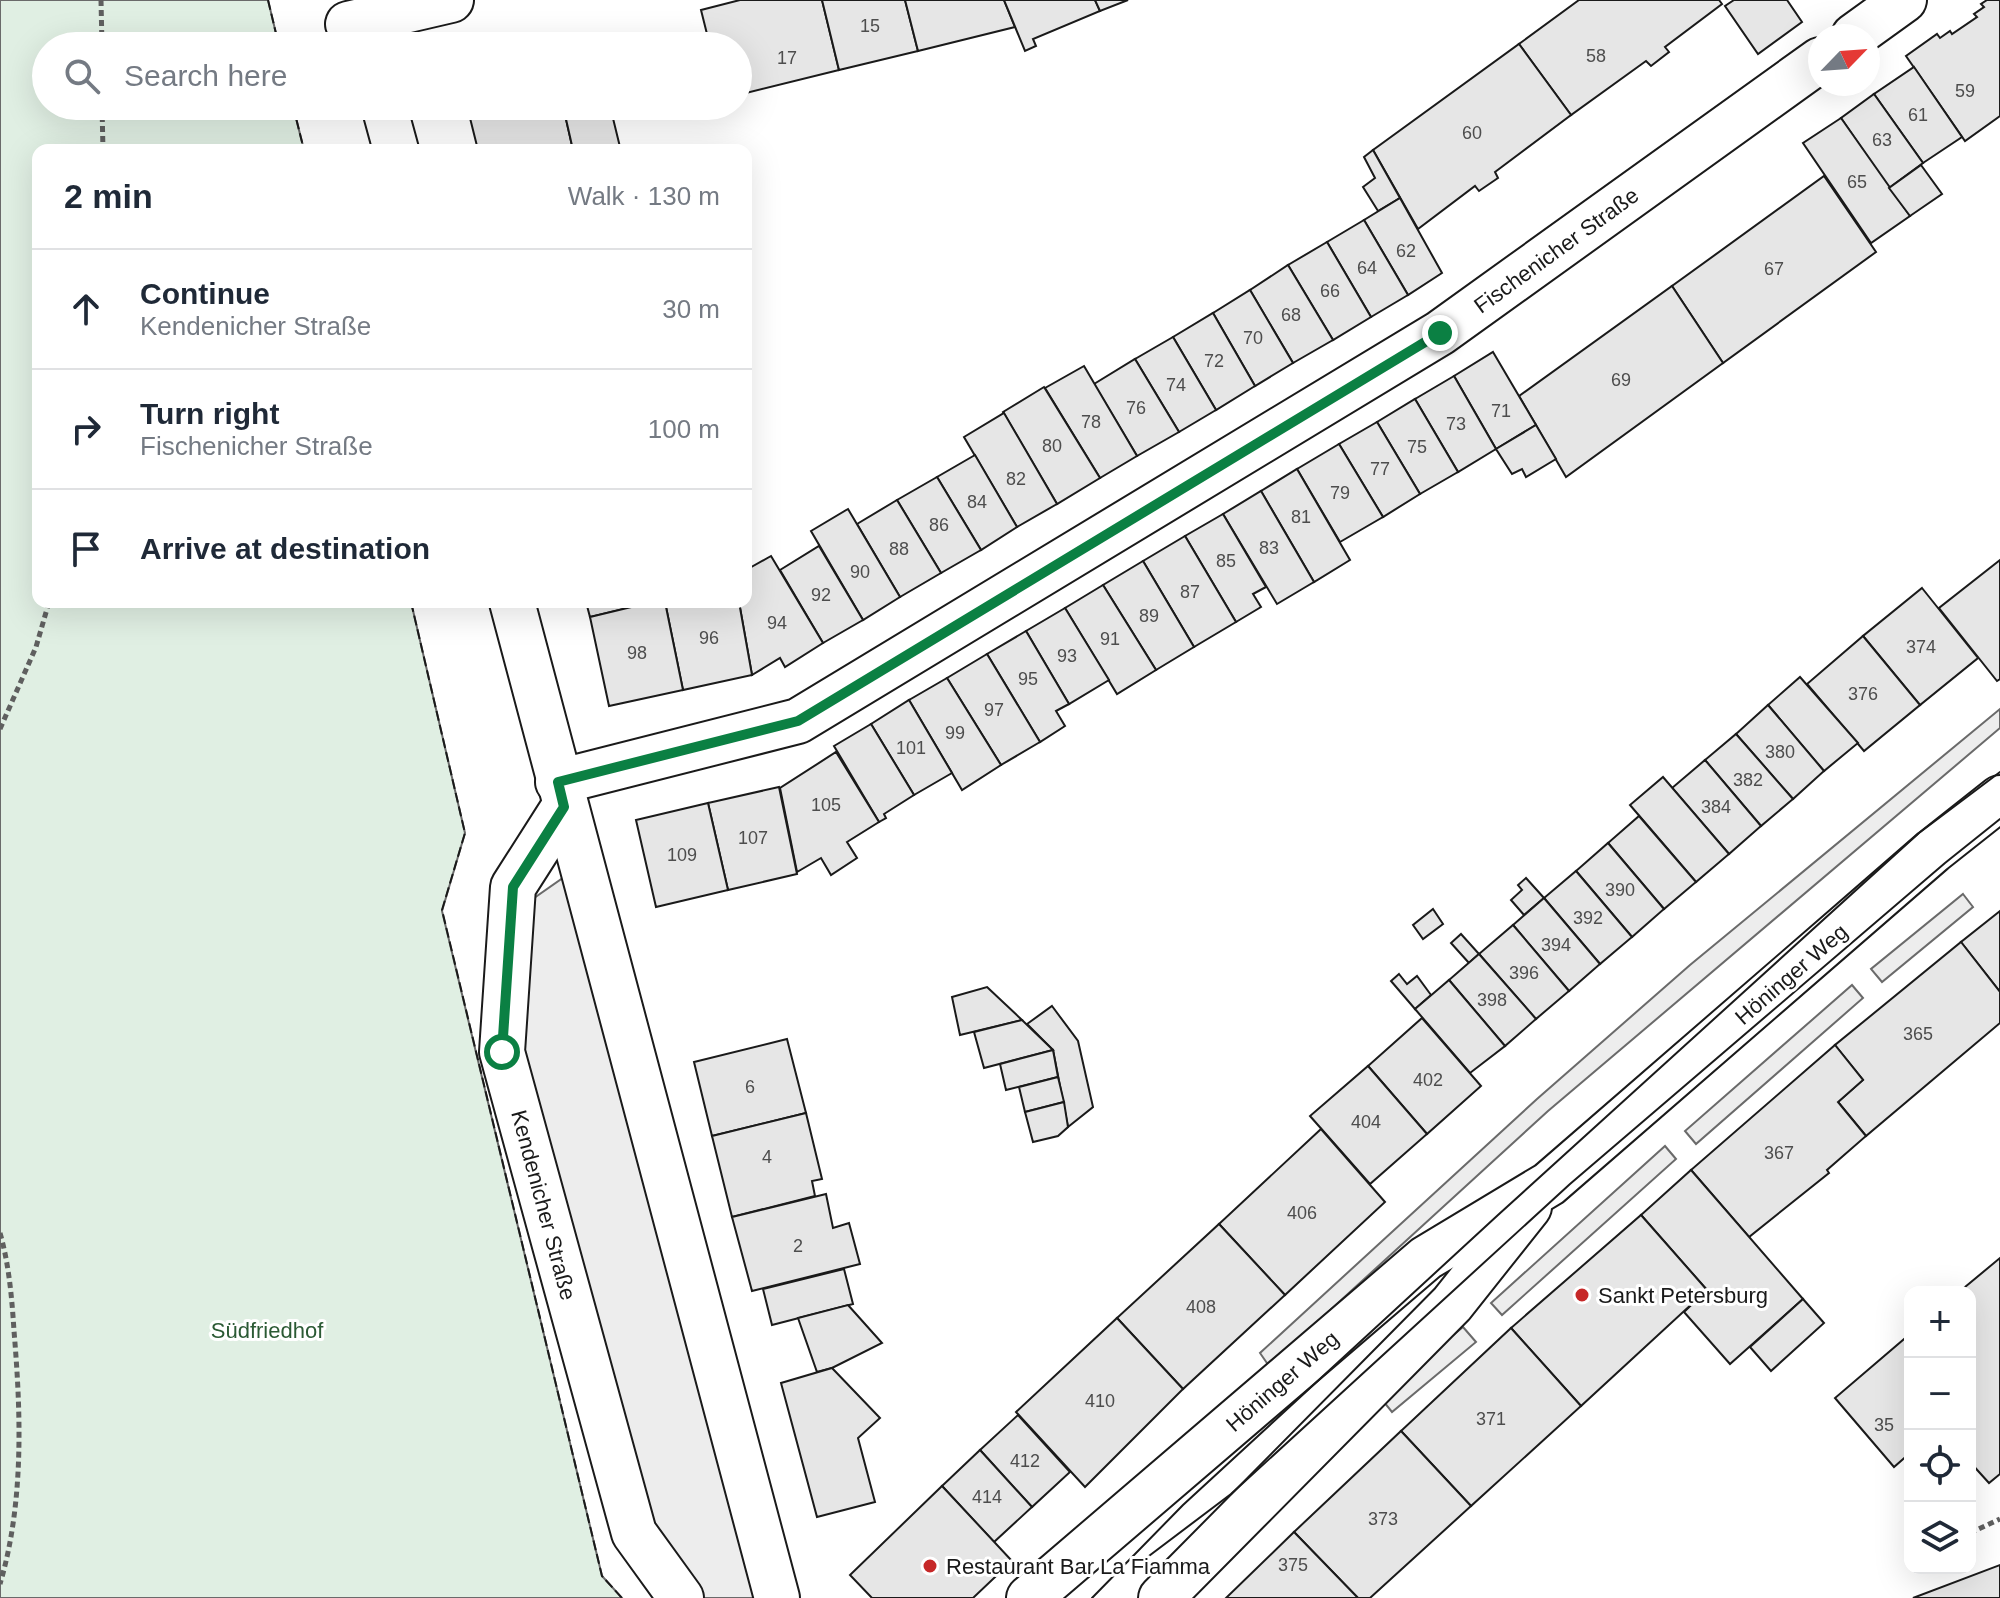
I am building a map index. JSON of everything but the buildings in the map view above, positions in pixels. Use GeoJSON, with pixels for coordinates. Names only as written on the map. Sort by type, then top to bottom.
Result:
{"type":"FeatureCollection","features":[{"type":"Feature","properties":{"kind":"street"},"geometry":{"type":"LineString","coordinates":[[348,23],[451,0]]}},
{"type":"Feature","properties":{"kind":"street"},"geometry":{"type":"LineString","coordinates":[[1871,24],[1904,0]]}},
{"type":"Feature","properties":{"kind":"street","name":"Fischenicher Straße"},"geometry":{"type":"LineString","coordinates":[[561,794],[798,721],[1440,333],[1808,69]]}},
{"type":"Feature","properties":{"kind":"street"},"geometry":{"type":"LineString","coordinates":[[388,120],[394,144]]}},
{"type":"Feature","properties":{"kind":"street"},"geometry":{"type":"LineString","coordinates":[[514,608],[777,1598]]}},
{"type":"Feature","properties":{"kind":"street","name":"Kendenicher Straße"},"geometry":{"type":"LineString","coordinates":[[561,794],[513,887],[502,1052],[634,1533],[681,1598]]}},
{"type":"Feature","properties":{"kind":"street","name":"Höninger Weg"},"geometry":{"type":"LineString","coordinates":[[1029,1598],[1426,1258],[1549,1184],[1933,851],[2000,798]]}},
{"type":"Feature","properties":{"kind":"street","name":"Höninger Weg"},"geometry":{"type":"LineString","coordinates":[[1161,1598],[1452,1304],[1549,1184]]}},
{"type":"Feature","properties":{"kind":"path"},"geometry":{"type":"LineString","coordinates":[[101,0],[102,32]]}},
{"type":"Feature","properties":{"kind":"path"},"geometry":{"type":"LineString","coordinates":[[102,120],[103,144]]}},
{"type":"Feature","properties":{"kind":"path"},"geometry":{"type":"LineString","coordinates":[[0,729],[36,647],[47,608]]}},
{"type":"Feature","properties":{"kind":"path"},"geometry":{"type":"LineString","coordinates":[[0,1233],[12,1302],[18,1382],[17,1474],[12,1525],[0,1584]]}},
{"type":"Feature","properties":{"kind":"path"},"geometry":{"type":"LineString","coordinates":[[1976,1530],[2000,1519]]}},
{"type":"Feature","properties":{"kind":"green space","name":"Südfriedhof"},"geometry":{"type":"Polygon","coordinates":[[[0,0],[268,0],[276,32],[32,32],[32,120],[296,120],[302,144],[32,144],[32,608],[412,608],[465,833],[442,911],[602,1576],[622,1598],[0,1598],[0,0]]]}},
{"type":"Feature","properties":{"kind":"shaded area"},"geometry":{"type":"Polygon","coordinates":[[[2000,709],[2000,728],[1548,1111],[1269,1366],[1260,1353],[1537,1099],[1690,965],[2000,709]]]}},
{"type":"Feature","properties":{"kind":"shaded area"},"geometry":{"type":"Polygon","coordinates":[[[570,873],[757,1598],[704,1598],[655,1525],[524,1057],[527,903],[570,873]]]}},
{"type":"Feature","properties":{"kind":"shaded area"},"geometry":{"type":"Polygon","coordinates":[[[1963,894],[1973,907],[1882,982],[1871,969],[1963,894]]]}},
{"type":"Feature","properties":{"kind":"shaded area"},"geometry":{"type":"Polygon","coordinates":[[[1852,985],[1863,998],[1696,1144],[1685,1131],[1852,985]]]}},
{"type":"Feature","properties":{"kind":"shaded area"},"geometry":{"type":"Polygon","coordinates":[[[1665,1146],[1676,1159],[1502,1315],[1491,1303],[1665,1146]]]}},
{"type":"Feature","properties":{"kind":"shaded area"},"geometry":{"type":"Polygon","coordinates":[[[1463,1327],[1476,1342],[1392,1412],[1379,1396],[1463,1327]]]}},
{"type":"Feature","properties":{"kind":"tram line"},"geometry":{"type":"LineString","coordinates":[[1092,1598],[1183,1505],[1498,1215],[1919,833],[2000,772]]}},
{"type":"Feature","properties":{"kind":"tram line"},"geometry":{"type":"LineString","coordinates":[[1137,1565],[1231,1494],[1570,1184],[2000,819]]}},
{"type":"Feature","properties":{"kind":"fence"},"geometry":{"type":"LineString","coordinates":[[268,0],[276,32]]}},
{"type":"Feature","properties":{"kind":"fence"},"geometry":{"type":"LineString","coordinates":[[296,120],[302,144]]}},
{"type":"Feature","properties":{"kind":"fence"},"geometry":{"type":"LineString","coordinates":[[412,608],[465,833],[442,910],[602,1576],[622,1598]]}},
{"type":"Feature","properties":{"kind":"place","name":"Sankt Petersburg"},"geometry":{"type":"Point","coordinates":[1582,1295]}},
{"type":"Feature","properties":{"kind":"place","name":"Restaurant Bar La Fiamma"},"geometry":{"type":"Point","coordinates":[930,1566]}},
{"type":"Feature","properties":{"kind":"route"},"geometry":{"type":"LineString","coordinates":[[502,1052],[513,887],[564,807],[558,782],[798,721],[1440,333]]}}]}
